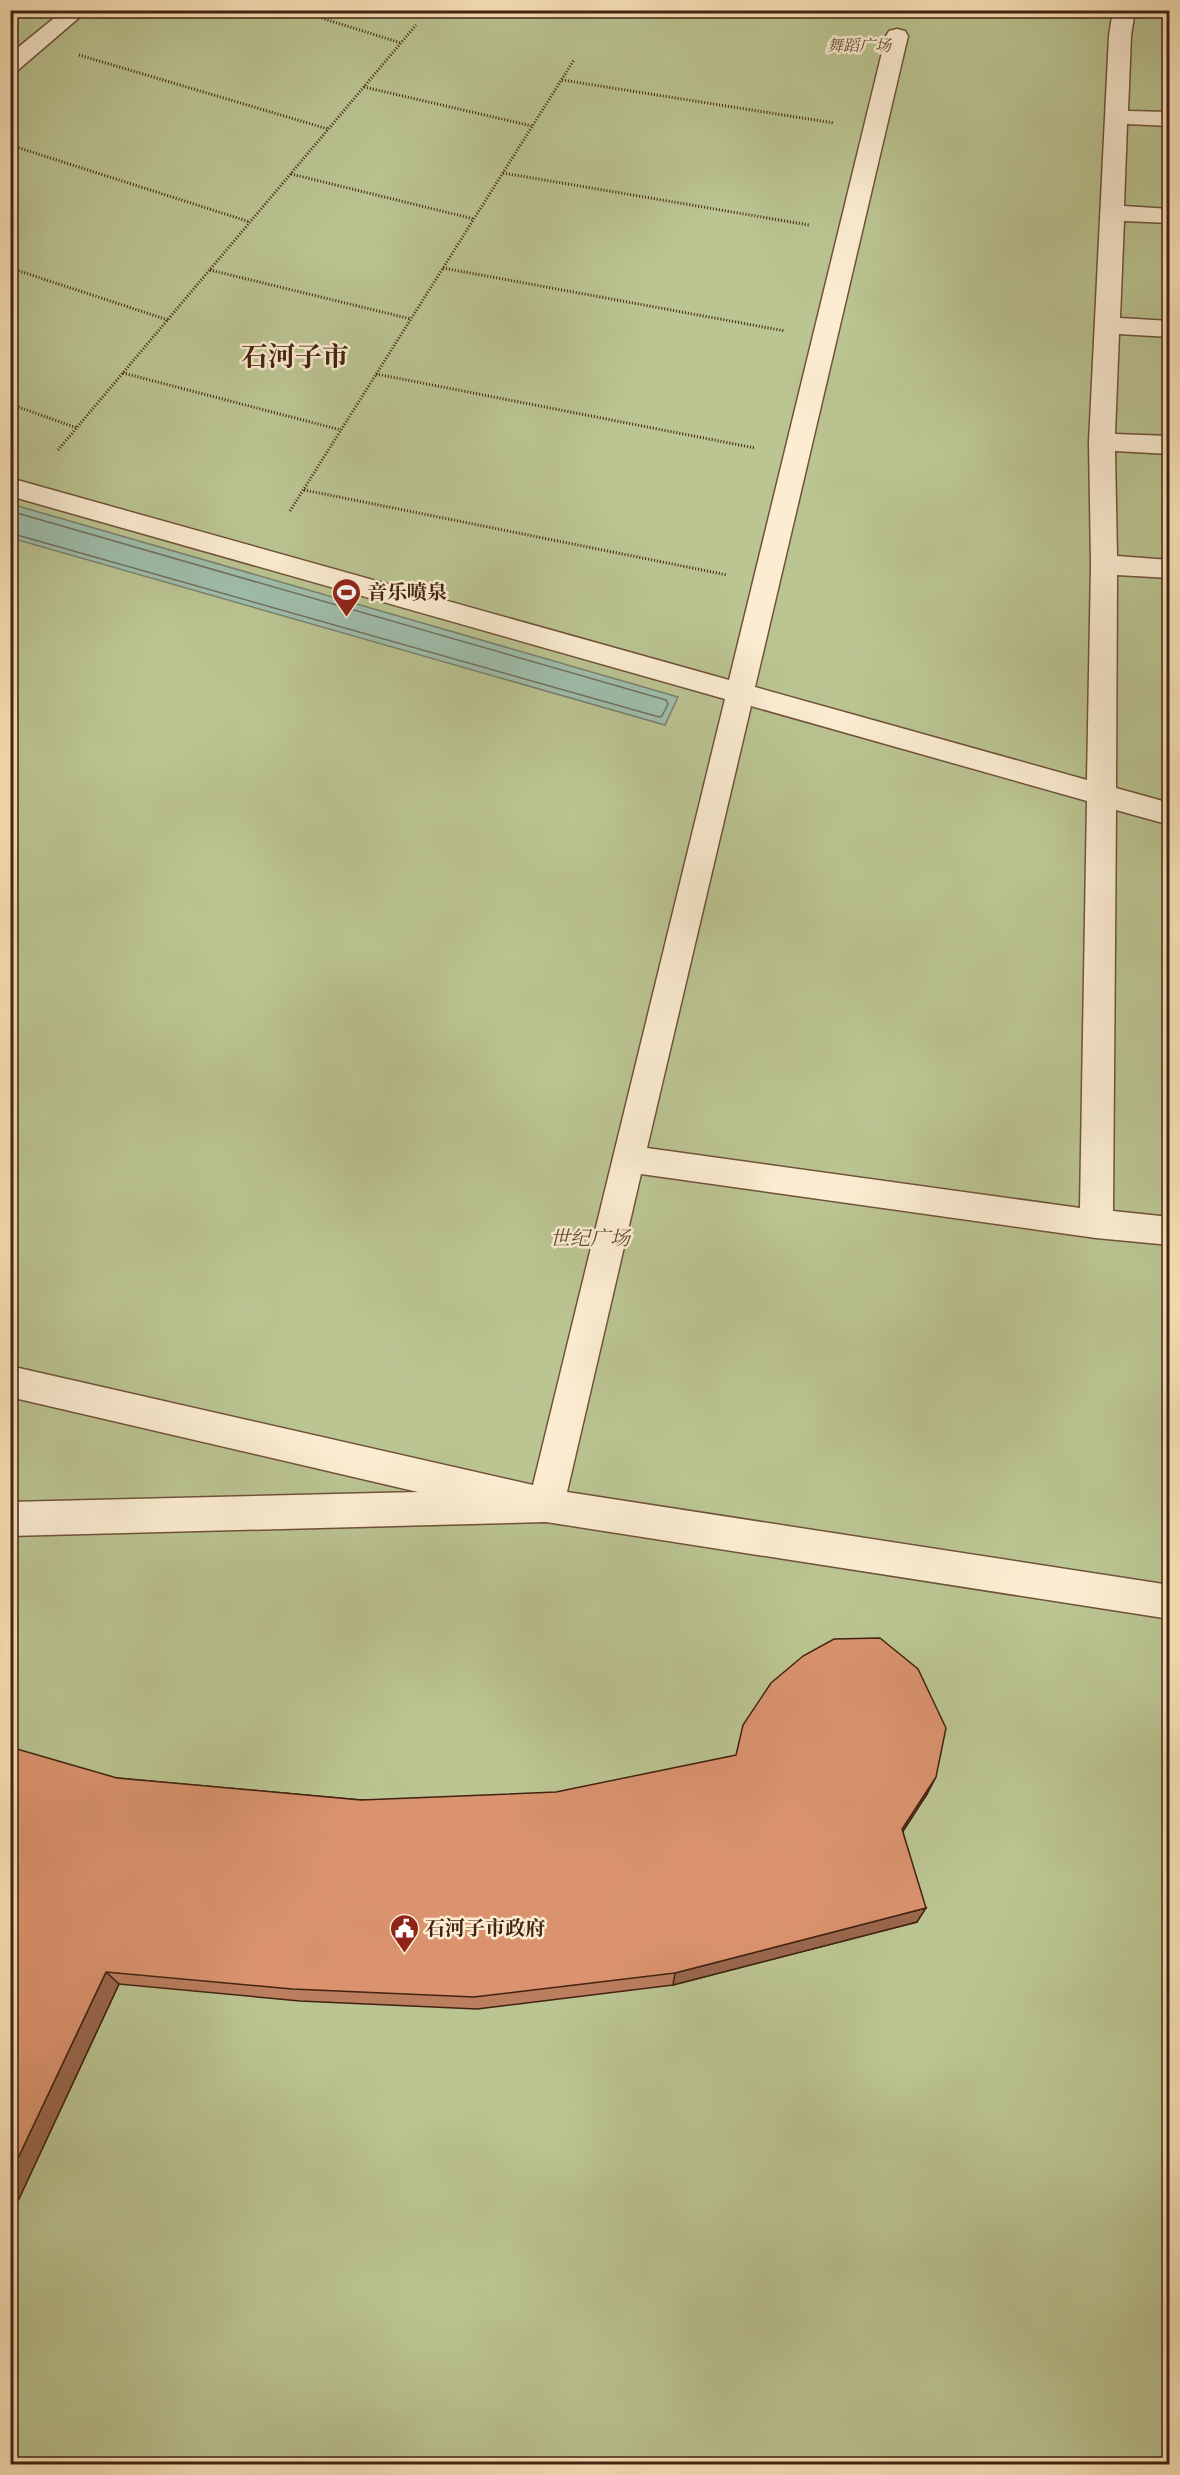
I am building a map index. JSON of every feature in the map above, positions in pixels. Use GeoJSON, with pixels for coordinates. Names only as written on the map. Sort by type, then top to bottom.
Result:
{"type":"FeatureCollection","features":[{"type":"Feature","properties":{"kind":"street"},"geometry":{"type":"LineString","coordinates":[[10,65],[78,10]]}},
{"type":"Feature","properties":{"kind":"street"},"geometry":{"type":"LineString","coordinates":[[1096,1224],[1104,565],[1102,442],[1116,117],[1124,10]]}},
{"type":"Feature","properties":{"kind":"street"},"geometry":{"type":"LineString","coordinates":[[546,1505],[897,36]]}},
{"type":"Feature","properties":{"kind":"street"},"geometry":{"type":"LineString","coordinates":[[1116,117],[1170,119]]}},
{"type":"Feature","properties":{"kind":"street"},"geometry":{"type":"LineString","coordinates":[[1112,213],[1170,216]]}},
{"type":"Feature","properties":{"kind":"street"},"geometry":{"type":"LineString","coordinates":[[1107,325],[1170,328]]}},
{"type":"Feature","properties":{"kind":"street"},"geometry":{"type":"LineString","coordinates":[[1102,442],[1170,446]]}},
{"type":"Feature","properties":{"kind":"street"},"geometry":{"type":"LineString","coordinates":[[10,487],[1170,814]]}},
{"type":"Feature","properties":{"kind":"street"},"geometry":{"type":"LineString","coordinates":[[1104,565],[1170,569]]}},
{"type":"Feature","properties":{"kind":"street"},"geometry":{"type":"LineString","coordinates":[[629,1160],[1096,1224],[1170,1231]]}},
{"type":"Feature","properties":{"kind":"street"},"geometry":{"type":"LineString","coordinates":[[10,1381],[546,1505],[1170,1602]]}},
{"type":"Feature","properties":{"kind":"street"},"geometry":{"type":"LineString","coordinates":[[10,1519],[546,1505]]}},
{"type":"Feature","properties":{"kind":"path"},"geometry":{"type":"LineString","coordinates":[[296,10],[401,43]]}},
{"type":"Feature","properties":{"kind":"path"},"geometry":{"type":"LineString","coordinates":[[58,450],[416,25]]}},
{"type":"Feature","properties":{"kind":"path"},"geometry":{"type":"LineString","coordinates":[[38,42],[328,129]]}},
{"type":"Feature","properties":{"kind":"path"},"geometry":{"type":"LineString","coordinates":[[290,511],[574,60]]}},
{"type":"Feature","properties":{"kind":"path"},"geometry":{"type":"LineString","coordinates":[[562,80],[875,130]]}},
{"type":"Feature","properties":{"kind":"path"},"geometry":{"type":"LineString","coordinates":[[364,87],[532,126]]}},
{"type":"Feature","properties":{"kind":"path"},"geometry":{"type":"LineString","coordinates":[[10,145],[250,222]]}},
{"type":"Feature","properties":{"kind":"path"},"geometry":{"type":"LineString","coordinates":[[503,172],[851,232]]}},
{"type":"Feature","properties":{"kind":"path"},"geometry":{"type":"LineString","coordinates":[[291,174],[474,219]]}},
{"type":"Feature","properties":{"kind":"path"},"geometry":{"type":"LineString","coordinates":[[10,268],[168,320]]}},
{"type":"Feature","properties":{"kind":"path"},"geometry":{"type":"LineString","coordinates":[[443,268],[825,338]]}},
{"type":"Feature","properties":{"kind":"path"},"geometry":{"type":"LineString","coordinates":[[210,270],[411,319]]}},
{"type":"Feature","properties":{"kind":"path"},"geometry":{"type":"LineString","coordinates":[[123,373],[341,430]]}},
{"type":"Feature","properties":{"kind":"path"},"geometry":{"type":"LineString","coordinates":[[376,374],[797,456]]}},
{"type":"Feature","properties":{"kind":"path"},"geometry":{"type":"LineString","coordinates":[[10,404],[78,428]]}},
{"type":"Feature","properties":{"kind":"path"},"geometry":{"type":"LineString","coordinates":[[304,490],[766,583]]}},
{"type":"Feature","properties":{"kind":"green space","name":"世纪广场"},"geometry":{"type":"Polygon","coordinates":[[[11,11],[1169,11],[1169,2464],[11,2464],[11,11]]]}},
{"type":"Feature","properties":{"kind":"water","name":"音乐喷泉"},"geometry":{"type":"Polygon","coordinates":[[[11,504],[678,697],[665,725],[11,538],[11,504]]]}},
{"type":"Feature","properties":{"kind":"building","name":"石河子市政府"},"geometry":{"type":"Polygon","coordinates":[[[880,1638],[918,1669],[946,1728],[936,1777],[902,1829],[926,1908],[675,1973],[474,1997],[292,1989],[106,1972],[10,2175],[10,1747],[117,1778],[361,1800],[556,1792],[736,1755],[743,1725],[771,1683],[803,1656],[834,1639],[880,1638]]]}},
{"type":"Feature","properties":{"kind":"place","name":"音乐喷泉"},"geometry":{"type":"Point","coordinates":[346,618]}},
{"type":"Feature","properties":{"kind":"place","name":"石河子市政府"},"geometry":{"type":"Point","coordinates":[404,1954]}},
{"type":"Feature","properties":{"kind":"district","name":"石河子市"},"geometry":{"type":"Point","coordinates":[295,357]}},
{"type":"Feature","properties":{"kind":"park label","name":"舞蹈广场"},"geometry":{"type":"Point","coordinates":[859,45]}}]}
